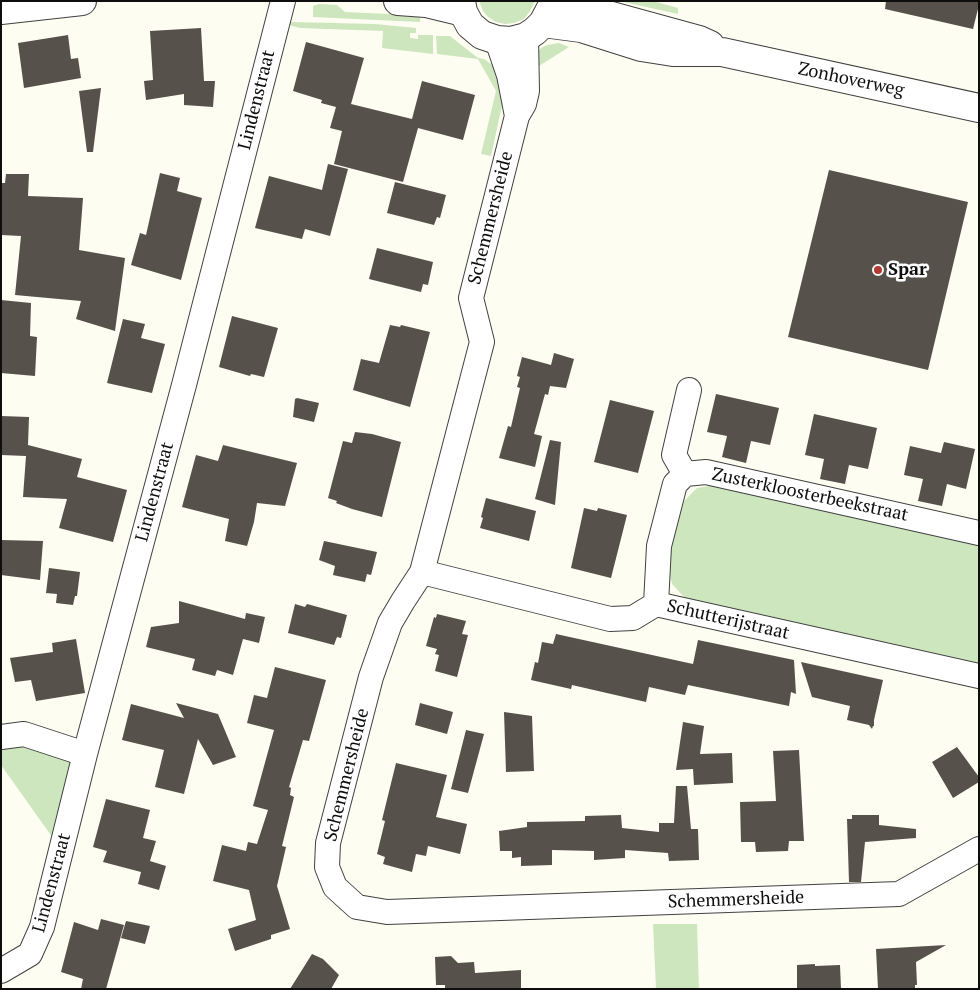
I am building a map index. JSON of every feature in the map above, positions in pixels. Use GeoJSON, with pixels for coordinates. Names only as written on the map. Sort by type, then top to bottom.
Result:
{"type":"FeatureCollection","features":[{"type":"Feature","properties":{"kind":"street"},"geometry":{"type":"LineString","coordinates":[[1,10],[82,1]]}},
{"type":"Feature","properties":{"kind":"street","name":"Lindenstraat"},"geometry":{"type":"LineString","coordinates":[[4,970],[30,954],[42,927],[85,754],[184,385],[283,1]]}},
{"type":"Feature","properties":{"kind":"street"},"geometry":{"type":"LineString","coordinates":[[398,1],[462,6],[470,25],[482,35],[497,40]]}},
{"type":"Feature","properties":{"kind":"street","name":"Zonhoverweg"},"geometry":{"type":"LineString","coordinates":[[569,1],[586,9],[699,40],[722,52]]}},
{"type":"Feature","properties":{"kind":"street","name":"Zonhoverweg"},"geometry":{"type":"LineString","coordinates":[[497,40],[511,41],[540,21],[581,28],[641,47],[673,52],[722,52],[979,108]]}},
{"type":"Feature","properties":{"kind":"street","name":"Schemmersheide"},"geometry":{"type":"LineString","coordinates":[[540,21],[524,104],[517,116],[471,298],[482,342],[422,572],[402,601],[390,623],[374,668],[328,843],[327,867],[335,887],[357,907],[387,912],[899,894],[979,849]]}},
{"type":"Feature","properties":{"kind":"street","name":"Schemmersheide"},"geometry":{"type":"LineString","coordinates":[[497,40],[508,74],[517,116]]}},
{"type":"Feature","properties":{"kind":"street"},"geometry":{"type":"LineString","coordinates":[[656,604],[659,546],[675,484],[685,474],[674,455],[689,390]]}},
{"type":"Feature","properties":{"kind":"street","name":"Zusterkloosterbeekstraat"},"geometry":{"type":"LineString","coordinates":[[685,474],[706,472],[979,532]]}},
{"type":"Feature","properties":{"kind":"street","name":"Schutterijstraat"},"geometry":{"type":"LineString","coordinates":[[422,572],[610,619],[633,618],[656,604],[979,676]]}},
{"type":"Feature","properties":{"kind":"street"},"geometry":{"type":"LineString","coordinates":[[1,737],[24,734],[85,754]]}},
{"type":"Feature","properties":{"kind":"green space"},"geometry":{"type":"Polygon","coordinates":[[[479,1],[535,1],[524,19],[505,24],[496,22],[488,17],[479,1]]]}},
{"type":"Feature","properties":{"kind":"green space"},"geometry":{"type":"Polygon","coordinates":[[[619,1],[653,1],[678,8],[678,14],[619,1]]]}},
{"type":"Feature","properties":{"kind":"green space"},"geometry":{"type":"Polygon","coordinates":[[[319,4],[337,5],[345,12],[388,14],[396,8],[420,9],[420,22],[313,17],[313,6],[319,4]]]}},
{"type":"Feature","properties":{"kind":"green space"},"geometry":{"type":"Polygon","coordinates":[[[291,22],[375,24],[416,28],[416,33],[410,33],[410,38],[418,39],[418,35],[433,35],[433,54],[382,48],[383,31],[300,28],[289,25],[291,22]]]}},
{"type":"Feature","properties":{"kind":"green space"},"geometry":{"type":"Polygon","coordinates":[[[436,36],[450,36],[478,58],[484,59],[495,67],[503,101],[491,156],[481,154],[496,91],[478,59],[437,54],[436,36]]]}},
{"type":"Feature","properties":{"kind":"green space"},"geometry":{"type":"Polygon","coordinates":[[[559,43],[569,47],[539,66],[533,66],[535,55],[541,48],[559,43]]]}},
{"type":"Feature","properties":{"kind":"green space"},"geometry":{"type":"Polygon","coordinates":[[[721,484],[979,541],[979,664],[685,598],[672,584],[668,566],[676,527],[684,501],[697,488],[721,484]]]}},
{"type":"Feature","properties":{"kind":"green space"},"geometry":{"type":"Polygon","coordinates":[[[22,744],[70,761],[73,776],[55,841],[1,765],[1,747],[22,744]]]}},
{"type":"Feature","properties":{"kind":"green space"},"geometry":{"type":"Polygon","coordinates":[[[653,924],[697,924],[699,989],[656,989],[653,924]]]}},
{"type":"Feature","properties":{"kind":"building"},"geometry":{"type":"Polygon","coordinates":[[[886,1],[979,1],[979,5],[973,29],[885,9],[886,1]]]}},
{"type":"Feature","properties":{"kind":"building"},"geometry":{"type":"Polygon","coordinates":[[[201,28],[204,81],[215,81],[213,107],[184,105],[184,94],[146,100],[144,81],[153,80],[150,31],[201,28]]]}},
{"type":"Feature","properties":{"kind":"building"},"geometry":{"type":"Polygon","coordinates":[[[68,35],[71,59],[78,58],[81,78],[24,88],[18,43],[68,35]]]}},
{"type":"Feature","properties":{"kind":"building"},"geometry":{"type":"Polygon","coordinates":[[[306,42],[364,58],[351,104],[412,119],[422,81],[475,95],[463,140],[418,128],[403,182],[334,164],[342,131],[330,128],[336,107],[321,103],[322,100],[293,91],[306,42]]]}},
{"type":"Feature","properties":{"kind":"building"},"geometry":{"type":"Polygon","coordinates":[[[101,88],[93,152],[87,152],[79,91],[101,88]]]}},
{"type":"Feature","properties":{"kind":"building"},"geometry":{"type":"Polygon","coordinates":[[[328,164],[348,169],[330,236],[305,229],[302,239],[255,228],[269,176],[322,190],[328,164]]]}},
{"type":"Feature","properties":{"kind":"building","name":"Spar"},"geometry":{"type":"Polygon","coordinates":[[[829,170],[968,202],[928,370],[788,337],[829,170]]]}},
{"type":"Feature","properties":{"kind":"building"},"geometry":{"type":"Polygon","coordinates":[[[160,173],[180,178],[177,191],[202,198],[181,280],[131,265],[140,233],[146,235],[160,173]]]}},
{"type":"Feature","properties":{"kind":"building"},"geometry":{"type":"Polygon","coordinates":[[[6,174],[29,174],[28,196],[83,198],[79,250],[125,258],[115,331],[76,319],[81,301],[15,295],[21,236],[1,235],[1,183],[5,183],[6,174]]]}},
{"type":"Feature","properties":{"kind":"building"},"geometry":{"type":"Polygon","coordinates":[[[395,182],[446,195],[440,218],[437,217],[434,225],[387,213],[395,182]]]}},
{"type":"Feature","properties":{"kind":"building"},"geometry":{"type":"Polygon","coordinates":[[[377,248],[433,262],[428,285],[423,284],[421,292],[369,279],[377,248]]]}},
{"type":"Feature","properties":{"kind":"building"},"geometry":{"type":"Polygon","coordinates":[[[1,300],[31,303],[30,336],[37,337],[35,376],[1,373],[1,300]]]}},
{"type":"Feature","properties":{"kind":"building"},"geometry":{"type":"Polygon","coordinates":[[[232,316],[278,328],[264,377],[251,374],[250,376],[219,367],[232,316]]]}},
{"type":"Feature","properties":{"kind":"building"},"geometry":{"type":"Polygon","coordinates":[[[123,319],[145,324],[141,338],[165,344],[152,393],[107,383],[123,319]]]}},
{"type":"Feature","properties":{"kind":"building"},"geometry":{"type":"Polygon","coordinates":[[[390,325],[400,327],[401,325],[430,332],[410,407],[353,390],[361,359],[379,363],[390,325]]]}},
{"type":"Feature","properties":{"kind":"building"},"geometry":{"type":"Polygon","coordinates":[[[554,353],[574,359],[566,388],[550,386],[548,395],[545,394],[534,434],[542,436],[535,467],[499,458],[508,426],[511,427],[520,388],[517,387],[520,377],[517,376],[522,357],[551,365],[554,353]]]}},
{"type":"Feature","properties":{"kind":"building"},"geometry":{"type":"Polygon","coordinates":[[[716,394],[779,408],[770,445],[751,441],[746,463],[722,457],[727,436],[707,432],[716,394]]]}},
{"type":"Feature","properties":{"kind":"building"},"geometry":{"type":"Polygon","coordinates":[[[295,399],[319,403],[314,422],[293,417],[295,399]]]}},
{"type":"Feature","properties":{"kind":"building"},"geometry":{"type":"Polygon","coordinates":[[[610,400],[654,411],[638,473],[594,462],[610,400]]]}},
{"type":"Feature","properties":{"kind":"building"},"geometry":{"type":"Polygon","coordinates":[[[814,414],[877,428],[868,469],[849,465],[845,484],[820,479],[824,459],[805,455],[814,414]]]}},
{"type":"Feature","properties":{"kind":"building"},"geometry":{"type":"Polygon","coordinates":[[[1,416],[29,417],[28,445],[82,459],[77,477],[127,490],[113,542],[59,528],[67,499],[23,497],[26,456],[1,455],[1,416]]]}},
{"type":"Feature","properties":{"kind":"building"},"geometry":{"type":"Polygon","coordinates":[[[355,432],[372,434],[401,442],[382,517],[352,509],[328,498],[343,441],[352,443],[355,432]]]}},
{"type":"Feature","properties":{"kind":"building"},"geometry":{"type":"Polygon","coordinates":[[[550,440],[561,442],[555,505],[535,499],[550,440]]]}},
{"type":"Feature","properties":{"kind":"building"},"geometry":{"type":"Polygon","coordinates":[[[944,442],[975,449],[966,489],[947,484],[942,506],[918,501],[923,479],[904,475],[910,446],[941,453],[944,442]]]}},
{"type":"Feature","properties":{"kind":"building"},"geometry":{"type":"Polygon","coordinates":[[[223,445],[297,463],[285,506],[257,503],[247,546],[225,541],[229,519],[182,507],[196,455],[218,461],[223,445]]]}},
{"type":"Feature","properties":{"kind":"building"},"geometry":{"type":"Polygon","coordinates":[[[486,498],[536,511],[529,541],[480,528],[486,498]]]}},
{"type":"Feature","properties":{"kind":"building"},"geometry":{"type":"Polygon","coordinates":[[[584,508],[597,511],[598,508],[627,515],[611,578],[571,568],[584,508]]]}},
{"type":"Feature","properties":{"kind":"building"},"geometry":{"type":"Polygon","coordinates":[[[1,540],[43,541],[40,580],[1,575],[1,540]]]}},
{"type":"Feature","properties":{"kind":"building"},"geometry":{"type":"Polygon","coordinates":[[[324,541],[377,552],[371,575],[367,574],[365,582],[333,575],[335,566],[319,560],[324,541]]]}},
{"type":"Feature","properties":{"kind":"building"},"geometry":{"type":"Polygon","coordinates":[[[49,568],[80,572],[77,596],[75,596],[73,605],[56,603],[57,594],[46,593],[49,568]]]}},
{"type":"Feature","properties":{"kind":"building"},"geometry":{"type":"Polygon","coordinates":[[[179,601],[245,619],[246,613],[265,617],[259,643],[243,639],[233,675],[217,670],[215,676],[192,670],[195,659],[146,647],[151,627],[179,623],[179,601]]]}},
{"type":"Feature","properties":{"kind":"building"},"geometry":{"type":"Polygon","coordinates":[[[295,604],[305,607],[307,604],[347,615],[341,638],[337,637],[334,645],[288,633],[295,604]]]}},
{"type":"Feature","properties":{"kind":"building"},"geometry":{"type":"Polygon","coordinates":[[[437,614],[466,621],[462,634],[468,635],[457,677],[435,671],[439,655],[435,654],[437,649],[426,646],[434,617],[436,618],[437,614]]]}},
{"type":"Feature","properties":{"kind":"building"},"geometry":{"type":"Polygon","coordinates":[[[556,634],[693,664],[698,640],[794,660],[796,694],[791,692],[789,706],[688,685],[685,695],[649,687],[646,702],[572,685],[571,689],[531,680],[535,662],[538,663],[542,642],[553,644],[556,634]]]}},
{"type":"Feature","properties":{"kind":"building"},"geometry":{"type":"Polygon","coordinates":[[[76,639],[85,693],[36,701],[31,680],[15,682],[10,658],[53,652],[52,643],[76,639]]]}},
{"type":"Feature","properties":{"kind":"building"},"geometry":{"type":"Polygon","coordinates":[[[801,662],[883,680],[872,729],[869,725],[847,720],[850,706],[812,697],[801,662]]]}},
{"type":"Feature","properties":{"kind":"building"},"geometry":{"type":"Polygon","coordinates":[[[275,667],[326,680],[309,741],[303,740],[289,787],[291,788],[290,795],[294,797],[282,846],[286,847],[277,886],[290,929],[271,935],[271,939],[235,951],[228,929],[256,920],[249,890],[213,881],[222,845],[246,851],[248,842],[257,844],[268,810],[253,806],[274,730],[247,723],[254,695],[267,698],[275,667]]]}},
{"type":"Feature","properties":{"kind":"building"},"geometry":{"type":"Polygon","coordinates":[[[176,703],[218,714],[236,757],[213,765],[198,739],[184,794],[155,787],[164,750],[122,740],[131,704],[184,718],[176,703]]]}},
{"type":"Feature","properties":{"kind":"building"},"geometry":{"type":"Polygon","coordinates":[[[420,703],[453,712],[447,734],[415,725],[420,703]]]}},
{"type":"Feature","properties":{"kind":"building"},"geometry":{"type":"Polygon","coordinates":[[[504,712],[532,716],[534,771],[506,772],[504,712]]]}},
{"type":"Feature","properties":{"kind":"building"},"geometry":{"type":"Polygon","coordinates":[[[683,722],[704,726],[700,754],[732,753],[733,783],[694,785],[693,769],[676,770],[683,722]]]}},
{"type":"Feature","properties":{"kind":"building"},"geometry":{"type":"Polygon","coordinates":[[[466,730],[484,734],[468,793],[451,789],[466,730]]]}},
{"type":"Feature","properties":{"kind":"building"},"geometry":{"type":"Polygon","coordinates":[[[957,747],[979,777],[979,782],[953,798],[932,762],[957,747]]]}},
{"type":"Feature","properties":{"kind":"building"},"geometry":{"type":"Polygon","coordinates":[[[799,750],[804,841],[789,841],[788,851],[756,852],[755,842],[741,842],[740,802],[776,801],[773,751],[799,750]]]}},
{"type":"Feature","properties":{"kind":"building"},"geometry":{"type":"Polygon","coordinates":[[[396,763],[447,775],[436,817],[467,824],[460,854],[428,846],[426,856],[416,854],[412,872],[383,864],[385,857],[377,854],[385,821],[382,820],[396,763]]]}},
{"type":"Feature","properties":{"kind":"building"},"geometry":{"type":"Polygon","coordinates":[[[676,786],[687,786],[691,829],[698,829],[699,860],[669,861],[668,853],[625,850],[625,858],[594,860],[594,851],[552,850],[552,865],[521,866],[521,857],[512,858],[512,851],[500,851],[499,831],[527,827],[527,822],[585,821],[585,816],[621,815],[622,828],[659,832],[659,823],[674,823],[676,786]]]}},
{"type":"Feature","properties":{"kind":"building"},"geometry":{"type":"Polygon","coordinates":[[[106,799],[150,810],[143,838],[156,841],[150,861],[166,866],[159,890],[138,884],[141,872],[103,862],[107,851],[93,847],[106,799]]]}},
{"type":"Feature","properties":{"kind":"building"},"geometry":{"type":"Polygon","coordinates":[[[852,815],[879,815],[879,825],[916,829],[916,838],[865,842],[861,882],[849,882],[847,819],[852,819],[852,815]]]}},
{"type":"Feature","properties":{"kind":"building"},"geometry":{"type":"Polygon","coordinates":[[[101,919],[124,925],[106,989],[81,989],[83,979],[61,972],[74,922],[98,930],[101,919]]]}},
{"type":"Feature","properties":{"kind":"building"},"geometry":{"type":"Polygon","coordinates":[[[126,921],[150,926],[145,944],[121,938],[126,921]]]}},
{"type":"Feature","properties":{"kind":"building"},"geometry":{"type":"Polygon","coordinates":[[[946,945],[916,962],[917,985],[915,985],[915,989],[878,989],[876,949],[946,945]]]}},
{"type":"Feature","properties":{"kind":"building"},"geometry":{"type":"Polygon","coordinates":[[[312,954],[323,959],[339,975],[331,989],[290,989],[312,954]]]}},
{"type":"Feature","properties":{"kind":"building"},"geometry":{"type":"Polygon","coordinates":[[[451,956],[458,963],[474,962],[475,973],[521,970],[521,989],[445,989],[445,985],[436,985],[435,957],[451,956]]]}},
{"type":"Feature","properties":{"kind":"building"},"geometry":{"type":"Polygon","coordinates":[[[815,964],[815,966],[840,965],[841,989],[797,989],[797,965],[815,964]]]}},
{"type":"Feature","properties":{"kind":"place","name":"Spar"},"geometry":{"type":"Point","coordinates":[878,270]}}]}
